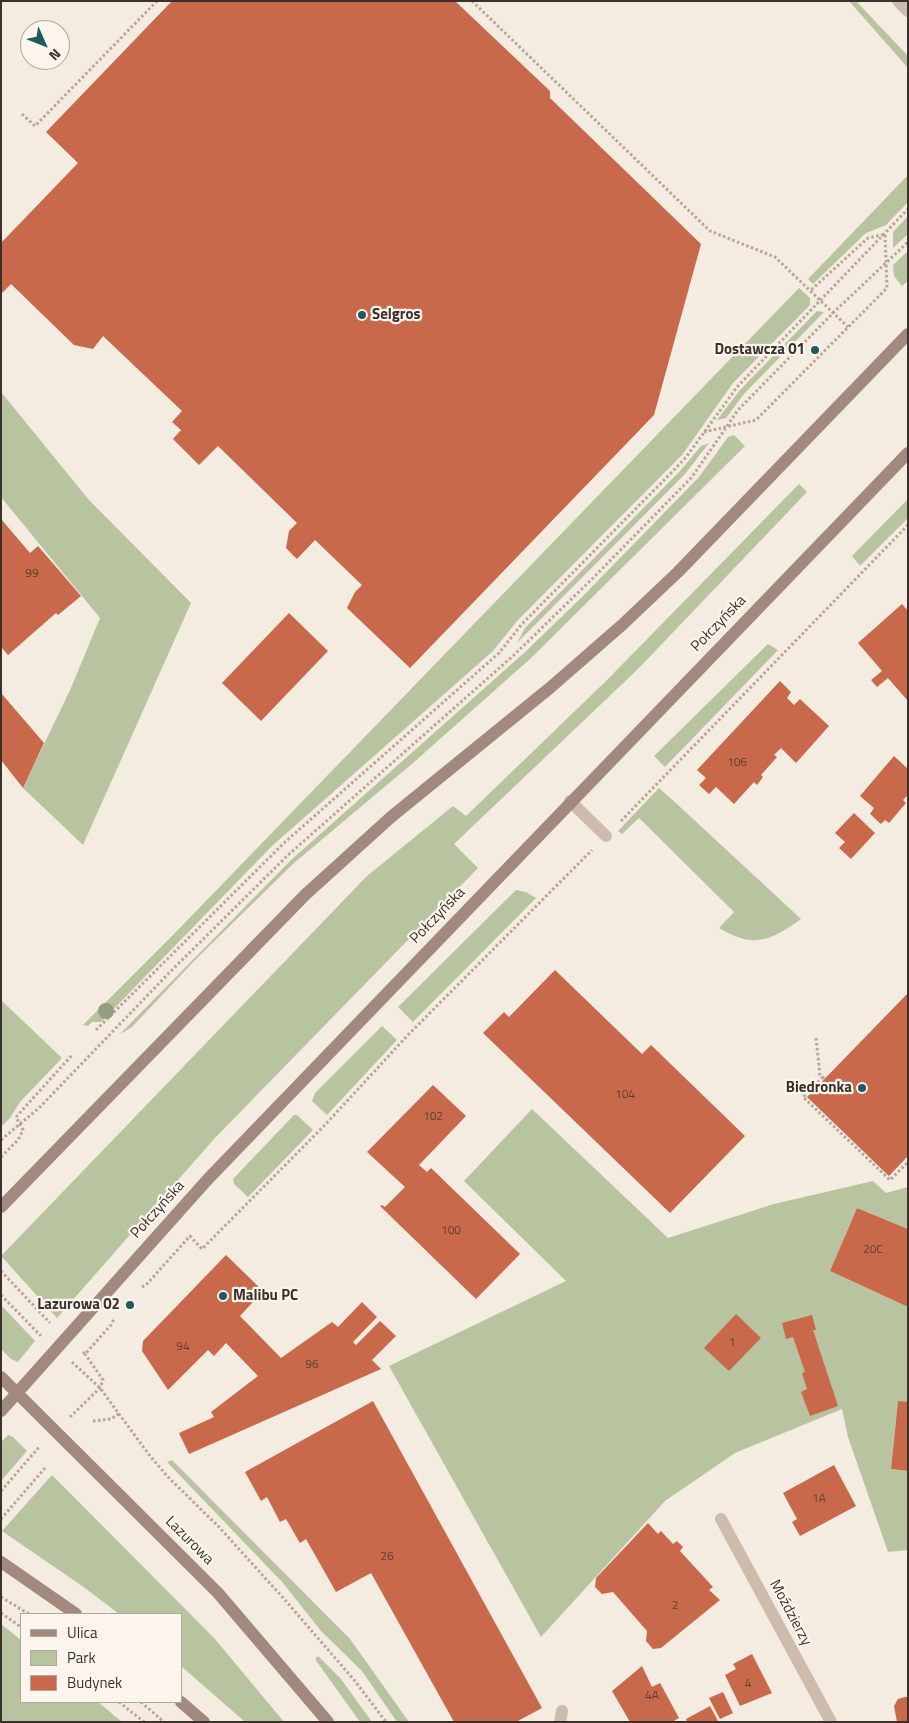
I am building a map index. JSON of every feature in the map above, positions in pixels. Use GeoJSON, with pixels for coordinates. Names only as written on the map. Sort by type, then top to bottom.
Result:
{"type":"FeatureCollection","features":[{"type":"Feature","properties":{"kind":"main road"},"geometry":{"type":"LineString","coordinates":[[1,1206],[312,889],[391,817],[551,687],[622,625],[678,572],[908,334]]}},
{"type":"Feature","properties":{"kind":"main road","name":"Połczyńska"},"geometry":{"type":"LineString","coordinates":[[1,1411],[194,1194],[570,801],[908,453]]}},
{"type":"Feature","properties":{"kind":"main road","name":"Lazurowa"},"geometry":{"type":"LineString","coordinates":[[1,1377],[218,1593],[328,1722]]}},
{"type":"Feature","properties":{"kind":"main road"},"geometry":{"type":"LineString","coordinates":[[1,1562],[75,1613]]}},
{"type":"Feature","properties":{"kind":"main road"},"geometry":{"type":"LineString","coordinates":[[182,1703],[204,1722]]}},
{"type":"Feature","properties":{"kind":"street"},"geometry":{"type":"LineString","coordinates":[[898,1],[908,11]]}},
{"type":"Feature","properties":{"kind":"street"},"geometry":{"type":"LineString","coordinates":[[570,801],[606,836]]}},
{"type":"Feature","properties":{"kind":"street","name":"Moździerzy"},"geometry":{"type":"LineString","coordinates":[[721,1519],[831,1722]]}},
{"type":"Feature","properties":{"kind":"path"},"geometry":{"type":"LineString","coordinates":[[22,114],[35,126],[157,1]]}},
{"type":"Feature","properties":{"kind":"path"},"geometry":{"type":"LineString","coordinates":[[472,1],[710,232],[775,257],[848,327]]}},
{"type":"Feature","properties":{"kind":"path"},"geometry":{"type":"LineString","coordinates":[[96,1030],[284,843],[499,653],[522,624],[673,471],[737,387],[908,209]]}},
{"type":"Feature","properties":{"kind":"path"},"geometry":{"type":"LineString","coordinates":[[811,290],[868,238],[884,234]]}},
{"type":"Feature","properties":{"kind":"path"},"geometry":{"type":"LineString","coordinates":[[704,432],[756,420],[887,288],[884,265],[884,234]]}},
{"type":"Feature","properties":{"kind":"path"},"geometry":{"type":"LineString","coordinates":[[1,1140],[40,1107],[169,973],[287,856],[514,655],[593,578],[692,477],[738,410],[834,312],[908,242]]}},
{"type":"Feature","properties":{"kind":"path"},"geometry":{"type":"LineString","coordinates":[[140,1288],[146,1285],[190,1236],[202,1249],[323,1127],[408,1035],[606,836],[908,525]]}},
{"type":"Feature","properties":{"kind":"path"},"geometry":{"type":"LineString","coordinates":[[816,1038],[820,1075],[824,1078],[803,1097],[890,1180],[908,1162]]}},
{"type":"Feature","properties":{"kind":"path"},"geometry":{"type":"LineString","coordinates":[[1,1157],[18,1140],[23,1130],[16,1117],[73,1054]]}},
{"type":"Feature","properties":{"kind":"path"},"geometry":{"type":"LineString","coordinates":[[1,1271],[52,1325]]}},
{"type":"Feature","properties":{"kind":"path"},"geometry":{"type":"LineString","coordinates":[[1,1295],[44,1338]]}},
{"type":"Feature","properties":{"kind":"path"},"geometry":{"type":"LineString","coordinates":[[85,1354],[111,1325],[117,1311]]}},
{"type":"Feature","properties":{"kind":"path"},"geometry":{"type":"LineString","coordinates":[[78,1408],[100,1388],[103,1380],[80,1349]]}},
{"type":"Feature","properties":{"kind":"path"},"geometry":{"type":"LineString","coordinates":[[71,1362],[100,1388],[150,1456],[257,1567],[355,1681],[386,1722]]}},
{"type":"Feature","properties":{"kind":"path"},"geometry":{"type":"LineString","coordinates":[[93,1421],[111,1419],[120,1413]]}},
{"type":"Feature","properties":{"kind":"path"},"geometry":{"type":"LineString","coordinates":[[1,1490],[33,1454]]}},
{"type":"Feature","properties":{"kind":"path"},"geometry":{"type":"LineString","coordinates":[[1,1519],[45,1468]]}},
{"type":"Feature","properties":{"kind":"path"},"geometry":{"type":"LineString","coordinates":[[1,1597],[27,1613]]}},
{"type":"Feature","properties":{"kind":"path"},"geometry":{"type":"LineString","coordinates":[[1,1612],[20,1626]]}},
{"type":"Feature","properties":{"kind":"path"},"geometry":{"type":"LineString","coordinates":[[120,1703],[144,1722]]}},
{"type":"Feature","properties":{"kind":"path"},"geometry":{"type":"LineString","coordinates":[[142,1703],[164,1722]]}},
{"type":"Feature","properties":{"kind":"green space"},"geometry":{"type":"Polygon","coordinates":[[[849,1],[856,1],[908,56],[908,68],[849,1]]]}},
{"type":"Feature","properties":{"kind":"green space"},"geometry":{"type":"Polygon","coordinates":[[[908,175],[908,202],[886,225],[866,233],[813,284],[808,279],[908,175]]]}},
{"type":"Feature","properties":{"kind":"green space"},"geometry":{"type":"Polygon","coordinates":[[[908,216],[908,234],[893,248],[893,232],[908,216]]]}},
{"type":"Feature","properties":{"kind":"green space"},"geometry":{"type":"Polygon","coordinates":[[[908,251],[908,281],[902,286],[894,276],[893,265],[908,251]]]}},
{"type":"Feature","properties":{"kind":"green space"},"geometry":{"type":"Polygon","coordinates":[[[799,288],[810,298],[810,305],[733,383],[682,455],[517,621],[493,651],[272,846],[101,1022],[92,1022],[88,1026],[83,1025],[174,934],[799,288]]]}},
{"type":"Feature","properties":{"kind":"green space"},"geometry":{"type":"Polygon","coordinates":[[[817,311],[824,312],[744,394],[726,418],[717,420],[740,390],[817,311]]]}},
{"type":"Feature","properties":{"kind":"green space"},"geometry":{"type":"Polygon","coordinates":[[[1,392],[89,500],[191,603],[83,845],[23,788],[71,688],[100,618],[1,497],[1,392]]]}},
{"type":"Feature","properties":{"kind":"green space"},"geometry":{"type":"Polygon","coordinates":[[[734,435],[745,446],[530,659],[413,763],[294,863],[197,958],[132,1027],[119,1035],[291,860],[524,653],[580,599],[699,477],[728,437],[734,435]]]}},
{"type":"Feature","properties":{"kind":"green space"},"geometry":{"type":"Polygon","coordinates":[[[709,443],[685,474],[517,643],[525,628],[680,471],[701,446],[709,443]]]}},
{"type":"Feature","properties":{"kind":"green space"},"geometry":{"type":"Polygon","coordinates":[[[799,484],[807,492],[638,669],[454,844],[478,868],[214,1139],[57,1318],[1,1256],[367,876],[453,806],[466,816],[606,681],[799,484]]]}},
{"type":"Feature","properties":{"kind":"green space"},"geometry":{"type":"Polygon","coordinates":[[[908,499],[908,518],[860,566],[852,556],[908,499]]]}},
{"type":"Feature","properties":{"kind":"green space"},"geometry":{"type":"Polygon","coordinates":[[[768,644],[778,650],[665,767],[654,756],[768,644]]]}},
{"type":"Feature","properties":{"kind":"green space"},"geometry":{"type":"Polygon","coordinates":[[[659,788],[801,919],[780,933],[762,940],[742,939],[719,928],[734,912],[639,818],[622,834],[618,831],[659,788]]]}},
{"type":"Feature","properties":{"kind":"green space"},"geometry":{"type":"Polygon","coordinates":[[[516,890],[526,892],[536,898],[413,1022],[398,1007],[516,890]]]}},
{"type":"Feature","properties":{"kind":"green space"},"geometry":{"type":"Polygon","coordinates":[[[1,1000],[62,1058],[20,1102],[10,1118],[1,1127],[1,1000]]]}},
{"type":"Feature","properties":{"kind":"green space"},"geometry":{"type":"Polygon","coordinates":[[[382,1026],[397,1040],[327,1115],[312,1101],[315,1093],[382,1026]]]}},
{"type":"Feature","properties":{"kind":"green space"},"geometry":{"type":"Polygon","coordinates":[[[532,1109],[668,1238],[774,1204],[873,1181],[886,1193],[908,1187],[908,1229],[857,1208],[830,1271],[908,1307],[908,1402],[898,1402],[891,1469],[908,1471],[908,1550],[888,1552],[848,1437],[842,1409],[735,1453],[665,1501],[541,1637],[389,1366],[566,1281],[464,1181],[532,1109]]]}},
{"type":"Feature","properties":{"kind":"green space"},"geometry":{"type":"Polygon","coordinates":[[[294,1115],[297,1115],[313,1130],[248,1197],[234,1184],[233,1179],[294,1115]]]}},
{"type":"Feature","properties":{"kind":"green space"},"geometry":{"type":"Polygon","coordinates":[[[1,1305],[35,1341],[18,1362],[11,1359],[1,1349],[1,1305]]]}},
{"type":"Feature","properties":{"kind":"green space"},"geometry":{"type":"Polygon","coordinates":[[[8,1435],[13,1437],[27,1451],[1,1481],[1,1442],[8,1435]]]}},
{"type":"Feature","properties":{"kind":"green space"},"geometry":{"type":"Polygon","coordinates":[[[172,1460],[350,1639],[409,1722],[397,1722],[362,1671],[321,1631],[283,1583],[167,1462],[172,1460]]]}},
{"type":"Feature","properties":{"kind":"green space"},"geometry":{"type":"Polygon","coordinates":[[[52,1475],[215,1639],[284,1722],[245,1722],[182,1667],[182,1613],[118,1613],[2,1531],[52,1475]]]}},
{"type":"Feature","properties":{"kind":"green space"},"geometry":{"type":"Polygon","coordinates":[[[1,1624],[20,1639],[20,1703],[99,1703],[122,1722],[1,1722],[1,1624]]]}},
{"type":"Feature","properties":{"kind":"green space"},"geometry":{"type":"Polygon","coordinates":[[[318,1656],[341,1679],[372,1722],[360,1722],[315,1659],[318,1656]]]}},
{"type":"Feature","properties":{"kind":"building","name":"Selgros"},"geometry":{"type":"Polygon","coordinates":[[[172,1],[455,1],[550,91],[550,98],[701,244],[654,415],[410,668],[347,608],[355,592],[362,585],[315,540],[297,559],[286,548],[289,531],[297,523],[218,446],[199,465],[173,439],[181,430],[172,422],[182,411],[103,336],[93,349],[74,345],[11,284],[1,294],[1,243],[78,163],[46,132],[172,1]]]}},
{"type":"Feature","properties":{"kind":"building"},"geometry":{"type":"Polygon","coordinates":[[[1,519],[30,553],[38,546],[81,596],[58,615],[56,613],[8,655],[1,647],[1,519]]]}},
{"type":"Feature","properties":{"kind":"building"},"geometry":{"type":"Polygon","coordinates":[[[902,604],[908,611],[908,701],[888,678],[877,687],[871,680],[882,671],[858,643],[902,604]]]}},
{"type":"Feature","properties":{"kind":"building"},"geometry":{"type":"Polygon","coordinates":[[[289,613],[328,651],[261,721],[222,683],[289,613]]]}},
{"type":"Feature","properties":{"kind":"building"},"geometry":{"type":"Polygon","coordinates":[[[780,681],[791,692],[787,698],[794,705],[800,699],[829,726],[796,763],[781,748],[774,755],[777,757],[761,775],[763,777],[757,785],[754,782],[734,804],[716,787],[709,794],[699,785],[706,778],[697,770],[780,681]]]}},
{"type":"Feature","properties":{"kind":"building"},"geometry":{"type":"Polygon","coordinates":[[[1,693],[44,743],[23,788],[1,760],[1,693]]]}},
{"type":"Feature","properties":{"kind":"building"},"geometry":{"type":"Polygon","coordinates":[[[894,756],[908,769],[908,795],[903,800],[906,803],[889,823],[885,820],[881,824],[870,814],[874,808],[860,796],[894,756]]]}},
{"type":"Feature","properties":{"kind":"building"},"geometry":{"type":"Polygon","coordinates":[[[854,813],[875,833],[851,859],[839,848],[845,842],[835,833],[854,813]]]}},
{"type":"Feature","properties":{"kind":"building"},"geometry":{"type":"Polygon","coordinates":[[[555,970],[642,1054],[651,1045],[745,1136],[670,1213],[483,1033],[504,1012],[509,1017],[555,970]]]}},
{"type":"Feature","properties":{"kind":"building","name":"Biedronka"},"geometry":{"type":"Polygon","coordinates":[[[908,993],[908,1156],[889,1176],[807,1097],[908,993]]]}},
{"type":"Feature","properties":{"kind":"building"},"geometry":{"type":"Polygon","coordinates":[[[433,1085],[466,1116],[419,1165],[427,1172],[431,1168],[520,1254],[476,1299],[380,1206],[385,1207],[405,1187],[367,1152],[433,1085]]]}},
{"type":"Feature","properties":{"kind":"building"},"geometry":{"type":"Polygon","coordinates":[[[857,1208],[908,1229],[908,1307],[830,1271],[857,1208]]]}},
{"type":"Feature","properties":{"kind":"building"},"geometry":{"type":"Polygon","coordinates":[[[226,1255],[263,1291],[240,1316],[281,1358],[332,1322],[338,1327],[362,1302],[377,1317],[353,1342],[356,1345],[380,1321],[396,1336],[372,1360],[381,1369],[189,1454],[179,1433],[214,1417],[211,1412],[258,1376],[226,1343],[214,1356],[208,1350],[168,1390],[142,1351],[143,1341],[226,1255]]]}},
{"type":"Feature","properties":{"kind":"building"},"geometry":{"type":"Polygon","coordinates":[[[736,1314],[761,1338],[729,1371],[704,1348],[736,1314]]]}},
{"type":"Feature","properties":{"kind":"building"},"geometry":{"type":"Polygon","coordinates":[[[812,1315],[816,1330],[813,1330],[838,1406],[810,1416],[801,1392],[807,1389],[802,1373],[805,1372],[793,1337],[786,1339],[782,1323],[812,1315]]]}},
{"type":"Feature","properties":{"kind":"building"},"geometry":{"type":"Polygon","coordinates":[[[373,1401],[542,1708],[516,1722],[454,1722],[371,1573],[336,1592],[306,1539],[300,1543],[286,1519],[280,1522],[267,1497],[261,1501],[245,1472],[373,1401]]]}},
{"type":"Feature","properties":{"kind":"building"},"geometry":{"type":"Polygon","coordinates":[[[898,1401],[908,1402],[908,1471],[891,1469],[898,1401]]]}},
{"type":"Feature","properties":{"kind":"building"},"geometry":{"type":"Polygon","coordinates":[[[834,1465],[856,1506],[800,1536],[792,1522],[797,1519],[783,1493],[834,1465]]]}},
{"type":"Feature","properties":{"kind":"building"},"geometry":{"type":"Polygon","coordinates":[[[648,1523],[658,1534],[661,1531],[673,1544],[677,1541],[683,1547],[680,1551],[713,1587],[709,1590],[720,1600],[661,1648],[653,1649],[646,1641],[647,1631],[613,1592],[602,1594],[595,1587],[596,1578],[648,1523]]]}},
{"type":"Feature","properties":{"kind":"building"},"geometry":{"type":"Polygon","coordinates":[[[752,1654],[772,1693],[740,1706],[725,1675],[736,1669],[733,1664],[752,1654]]]}},
{"type":"Feature","properties":{"kind":"building"},"geometry":{"type":"Polygon","coordinates":[[[642,1666],[652,1687],[660,1683],[679,1718],[672,1722],[630,1722],[612,1691],[642,1666]]]}},
{"type":"Feature","properties":{"kind":"building"},"geometry":{"type":"Polygon","coordinates":[[[723,1692],[733,1713],[720,1719],[709,1698],[723,1692]]]}},
{"type":"Feature","properties":{"kind":"building"},"geometry":{"type":"Polygon","coordinates":[[[908,1697],[908,1722],[897,1722],[894,1706],[898,1699],[908,1697]]]}},
{"type":"Feature","properties":{"kind":"building"},"geometry":{"type":"Polygon","coordinates":[[[710,1706],[718,1721],[687,1722],[686,1719],[710,1706]]]}},
{"type":"Feature","properties":{"kind":"place","name":"Selgros"},"geometry":{"type":"Point","coordinates":[362,315]}},
{"type":"Feature","properties":{"kind":"place","name":"Dostawcza 01"},"geometry":{"type":"Point","coordinates":[815,350]}},
{"type":"Feature","properties":{"kind":"place","name":"Biedronka"},"geometry":{"type":"Point","coordinates":[862,1088]}},
{"type":"Feature","properties":{"kind":"place","name":"Malibu PC"},"geometry":{"type":"Point","coordinates":[223,1296]}},
{"type":"Feature","properties":{"kind":"place","name":"Lazurowa 02"},"geometry":{"type":"Point","coordinates":[130,1305]}}]}
